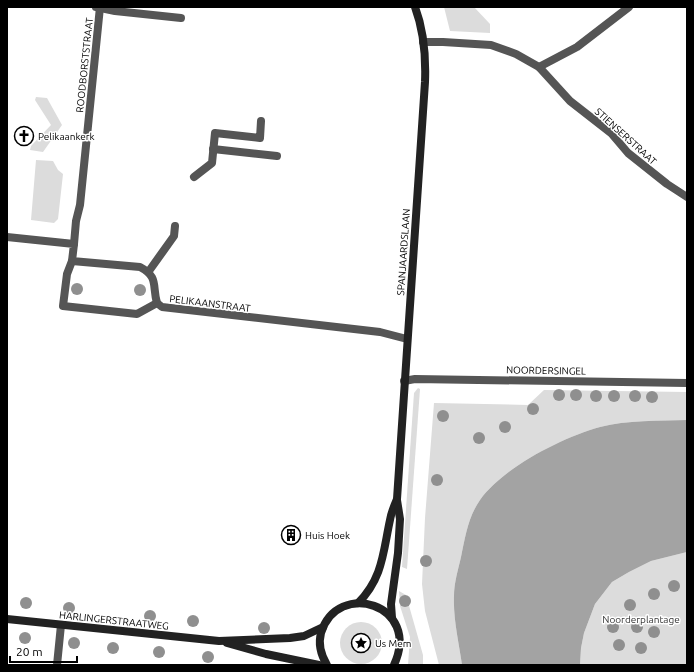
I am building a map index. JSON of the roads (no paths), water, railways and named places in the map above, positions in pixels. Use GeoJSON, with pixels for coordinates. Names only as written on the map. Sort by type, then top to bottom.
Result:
{"type":"FeatureCollection","features":[{"type":"Feature","properties":{"kind":"main road","name":"SPANJAARDSLAAN"},"geometry":{"type":"LineString","coordinates":[[392,618],[391,604],[398,554],[400,519],[397,499],[404,382],[426,60],[422,30],[415,7]]}},
{"type":"Feature","properties":{"kind":"main road","name":"SPANJAARDSLAAN"},"geometry":{"type":"LineString","coordinates":[[358,603],[372,587],[377,576],[384,553],[390,519],[397,499]]}},
{"type":"Feature","properties":{"kind":"main road"},"geometry":{"type":"LineString","coordinates":[[327,665],[323,659],[320,649],[320,638],[323,627],[337,610],[347,605],[358,603],[377,606],[392,618],[400,636],[400,646],[394,665]]}},
{"type":"Feature","properties":{"kind":"main road","name":"HARLINGERSTRAATWEG"},"geometry":{"type":"LineString","coordinates":[[7,619],[218,641],[290,638],[309,634],[323,627]]}},
{"type":"Feature","properties":{"kind":"main road","name":"HARLINGERSTRAATWEG"},"geometry":{"type":"LineString","coordinates":[[218,641],[266,654],[318,665]]}},
{"type":"Feature","properties":{"kind":"main road"},"geometry":{"type":"LineString","coordinates":[[398,655],[399,665]]}},
{"type":"Feature","properties":{"kind":"street"},"geometry":{"type":"LineString","coordinates":[[539,67],[577,47],[629,7]]}},
{"type":"Feature","properties":{"kind":"street"},"geometry":{"type":"LineString","coordinates":[[98,8],[181,18]]}},
{"type":"Feature","properties":{"kind":"street","name":"ROODBORSTSTRAAT"},"geometry":{"type":"LineString","coordinates":[[74,244],[76,222],[80,204],[98,8]]}},
{"type":"Feature","properties":{"kind":"street","name":"STIENSERSTRAAT"},"geometry":{"type":"LineString","coordinates":[[423,42],[491,45],[516,54],[539,67],[570,101],[611,133],[628,153],[667,184],[687,197]]}},
{"type":"Feature","properties":{"kind":"street"},"geometry":{"type":"LineString","coordinates":[[194,177],[212,163],[215,133],[260,138],[261,120]]}},
{"type":"Feature","properties":{"kind":"street"},"geometry":{"type":"LineString","coordinates":[[214,149],[278,156]]}},
{"type":"Feature","properties":{"kind":"street"},"geometry":{"type":"LineString","coordinates":[[72,261],[140,267],[149,271],[174,236],[175,226]]}},
{"type":"Feature","properties":{"kind":"street"},"geometry":{"type":"LineString","coordinates":[[7,237],[74,244],[72,261],[67,274],[63,306],[137,314],[156,303]]}},
{"type":"Feature","properties":{"kind":"street","name":"PELIKAANSTRAAT"},"geometry":{"type":"LineString","coordinates":[[149,271],[154,279],[156,303],[162,307],[380,332],[408,339]]}},
{"type":"Feature","properties":{"kind":"street","name":"NOORDERSINGEL"},"geometry":{"type":"LineString","coordinates":[[404,382],[415,379],[424,379],[687,383]]}},
{"type":"Feature","properties":{"kind":"street"},"geometry":{"type":"LineString","coordinates":[[57,665],[61,625]]}},
{"type":"Feature","properties":{"kind":"place","name":"Pelikaankerk"},"geometry":{"type":"Point","coordinates":[24,136]}},
{"type":"Feature","properties":{"kind":"place","name":"Huis Hoek"},"geometry":{"type":"Point","coordinates":[291,535]}},
{"type":"Feature","properties":{"kind":"place","name":"Us Mem"},"geometry":{"type":"Point","coordinates":[361,643]}},
{"type":"Feature","properties":{"kind":"park label","name":"Noorderplantage"},"geometry":{"type":"Point","coordinates":[641,619]}}]}
